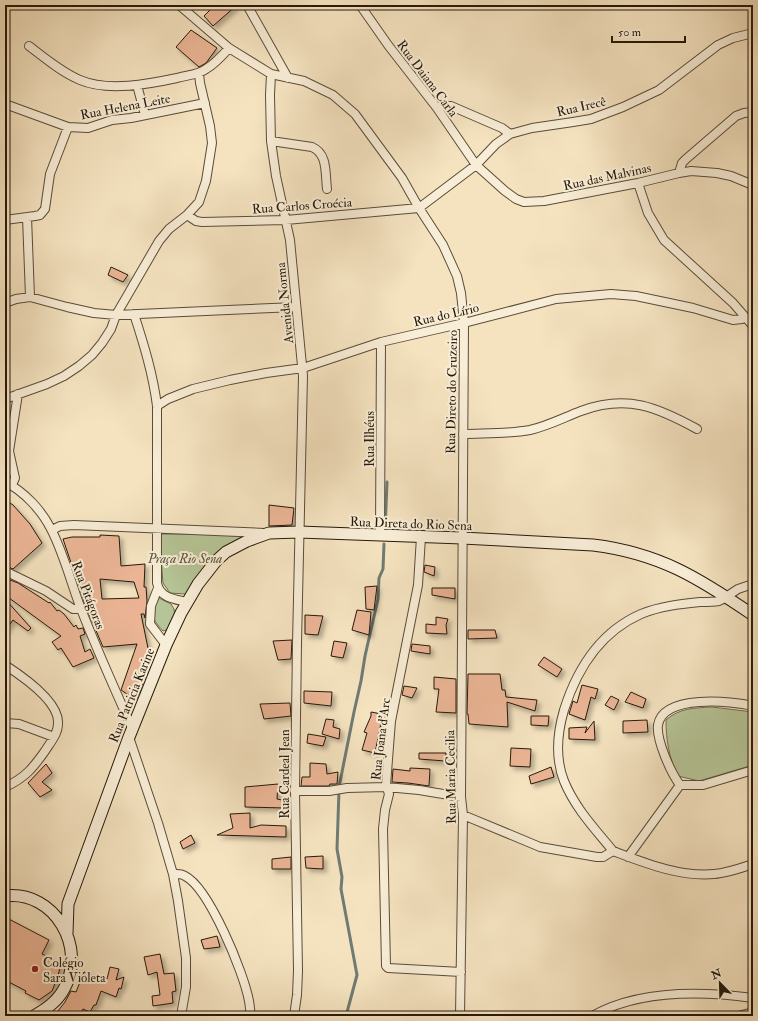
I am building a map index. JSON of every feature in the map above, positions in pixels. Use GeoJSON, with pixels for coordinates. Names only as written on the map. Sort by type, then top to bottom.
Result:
{"type":"FeatureCollection","features":[{"type":"Feature","properties":{"kind":"main road","name":"Rua Direta do Rio Sena"},"geometry":{"type":"LineString","coordinates":[[269,533],[299,532],[462,538],[592,545],[631,552],[672,566],[727,597],[753,615]]}},
{"type":"Feature","properties":{"kind":"main road","name":"Rua Patricia Karine"},"geometry":{"type":"LineString","coordinates":[[67,933],[68,904],[131,734],[166,645],[188,602],[202,579],[216,561],[226,552],[238,545],[269,533]]}},
{"type":"Feature","properties":{"kind":"main road"},"geometry":{"type":"LineString","coordinates":[[5,896],[24,897],[38,903],[52,912],[67,933],[72,952],[71,972],[64,990],[51,1005],[34,1016]]}},
{"type":"Feature","properties":{"kind":"main road"},"geometry":{"type":"LineString","coordinates":[[52,912],[68,904]]}},
{"type":"Feature","properties":{"kind":"street","name":"Rua Direto do Cruzeiro"},"geometry":{"type":"LineString","coordinates":[[179,5],[229,48],[271,74],[304,81],[333,95],[350,109],[366,127],[402,178],[443,245],[452,262],[457,276],[461,293],[464,323],[462,538]]}},
{"type":"Feature","properties":{"kind":"street"},"geometry":{"type":"LineString","coordinates":[[247,5],[288,78]]}},
{"type":"Feature","properties":{"kind":"street","name":"Rua Daiana Carla"},"geometry":{"type":"LineString","coordinates":[[360,5],[388,45],[437,108],[476,166]]}},
{"type":"Feature","properties":{"kind":"street","name":"Rua Irecê"},"geometry":{"type":"LineString","coordinates":[[420,208],[476,166],[496,144],[510,134],[532,128],[591,118],[623,107],[659,90],[718,45],[733,38],[753,33]]}},
{"type":"Feature","properties":{"kind":"street"},"geometry":{"type":"LineString","coordinates":[[29,46],[52,64],[80,81],[94,84],[120,86],[137,85],[199,73],[211,66],[229,48]]}},
{"type":"Feature","properties":{"kind":"street"},"geometry":{"type":"LineString","coordinates":[[5,399],[47,384],[64,376],[92,355],[111,329],[116,315],[159,242],[169,229],[188,215],[199,202],[203,194],[210,162],[212,143],[199,73]]}},
{"type":"Feature","properties":{"kind":"street","name":"Avenida Norma"},"geometry":{"type":"LineString","coordinates":[[271,74],[271,141],[276,176],[290,240],[303,368],[299,532]]}},
{"type":"Feature","properties":{"kind":"street"},"geometry":{"type":"LineString","coordinates":[[137,85],[145,115]]}},
{"type":"Feature","properties":{"kind":"street","name":"Rua Helena Leite"},"geometry":{"type":"LineString","coordinates":[[5,104],[68,126],[88,128],[112,120],[205,103]]}},
{"type":"Feature","properties":{"kind":"street"},"geometry":{"type":"LineString","coordinates":[[437,108],[450,106],[502,128],[510,134]]}},
{"type":"Feature","properties":{"kind":"street"},"geometry":{"type":"LineString","coordinates":[[679,173],[682,163],[686,159],[736,116],[753,112]]}},
{"type":"Feature","properties":{"kind":"street"},"geometry":{"type":"LineString","coordinates":[[5,220],[27,218],[40,215],[43,212],[45,209],[50,174],[68,126]]}},
{"type":"Feature","properties":{"kind":"street"},"geometry":{"type":"LineString","coordinates":[[271,141],[312,146],[318,150],[322,155],[324,162],[327,189]]}},
{"type":"Feature","properties":{"kind":"street","name":"Rua das Malvinas"},"geometry":{"type":"LineString","coordinates":[[476,166],[505,191],[516,199],[524,202],[544,201],[638,183],[679,173],[704,171],[731,176],[753,185]]}},
{"type":"Feature","properties":{"kind":"street"},"geometry":{"type":"LineString","coordinates":[[638,183],[648,213],[664,240],[734,303],[753,326]]}},
{"type":"Feature","properties":{"kind":"street","name":"Rua Carlos Croécia"},"geometry":{"type":"LineString","coordinates":[[188,215],[196,221],[202,222],[286,220],[420,208]]}},
{"type":"Feature","properties":{"kind":"street"},"geometry":{"type":"LineString","coordinates":[[27,218],[30,297]]}},
{"type":"Feature","properties":{"kind":"street","name":"Rua do Lírio"},"geometry":{"type":"LineString","coordinates":[[157,406],[168,399],[188,391],[230,380],[303,368],[381,342],[464,323],[556,299],[611,294],[651,298],[693,308],[733,320],[742,319],[745,317]]}},
{"type":"Feature","properties":{"kind":"street"},"geometry":{"type":"LineString","coordinates":[[5,304],[16,299],[30,297],[67,307],[116,315],[177,311],[296,307]]}},
{"type":"Feature","properties":{"kind":"street"},"geometry":{"type":"LineString","coordinates":[[134,314],[152,373],[157,406],[157,583],[158,588],[164,596],[188,602]]}},
{"type":"Feature","properties":{"kind":"street","name":"Rua Ilhéus"},"geometry":{"type":"LineString","coordinates":[[380,536],[381,342]]}},
{"type":"Feature","properties":{"kind":"street"},"geometry":{"type":"LineString","coordinates":[[8,484],[15,478],[9,457],[9,447],[18,394]]}},
{"type":"Feature","properties":{"kind":"street"},"geometry":{"type":"LineString","coordinates":[[463,434],[529,430],[599,405],[628,403],[658,410],[697,430]]}},
{"type":"Feature","properties":{"kind":"street","name":"Rua Pitágoras"},"geometry":{"type":"LineString","coordinates":[[8,484],[20,492],[36,507],[52,530],[81,609],[131,734],[173,874],[178,901],[186,958],[186,987],[181,1016]]}},
{"type":"Feature","properties":{"kind":"street","name":"Rua Direta do Rio Sena"},"geometry":{"type":"LineString","coordinates":[[52,530],[60,526],[74,525],[269,533]]}},
{"type":"Feature","properties":{"kind":"street","name":"Rua Cardeal Jean"},"geometry":{"type":"LineString","coordinates":[[294,1016],[298,971],[295,791],[299,532]]}},
{"type":"Feature","properties":{"kind":"street","name":"Rua Joana d'Arc"},"geometry":{"type":"LineString","coordinates":[[421,537],[418,585],[391,721],[386,787],[389,794],[385,810],[384,829],[387,968],[461,972]]}},
{"type":"Feature","properties":{"kind":"street","name":"Rua Maria Cecilia"},"geometry":{"type":"LineString","coordinates":[[460,1016],[463,815],[461,797],[462,538]]}},
{"type":"Feature","properties":{"kind":"street"},"geometry":{"type":"LineString","coordinates":[[5,571],[46,591],[73,609],[81,609]]}},
{"type":"Feature","properties":{"kind":"street"},"geometry":{"type":"LineString","coordinates":[[753,584],[738,589],[727,597],[714,602],[680,604],[641,614],[624,623],[610,634],[597,647],[577,674],[560,726],[557,755],[564,781],[571,795],[613,851],[680,873],[697,875],[716,874],[753,864]]}},
{"type":"Feature","properties":{"kind":"street"},"geometry":{"type":"LineString","coordinates":[[158,588],[151,606],[150,624],[166,645]]}},
{"type":"Feature","properties":{"kind":"street"},"geometry":{"type":"LineString","coordinates":[[5,665],[35,686],[48,700],[58,716],[58,725],[54,737],[34,768],[24,776],[5,787]]}},
{"type":"Feature","properties":{"kind":"street"},"geometry":{"type":"LineString","coordinates":[[680,785],[670,768],[659,733],[659,722],[665,713],[676,706],[694,702],[718,702],[753,706]]}},
{"type":"Feature","properties":{"kind":"street"},"geometry":{"type":"LineString","coordinates":[[5,723],[19,724],[54,737]]}},
{"type":"Feature","properties":{"kind":"street"},"geometry":{"type":"LineString","coordinates":[[680,785],[703,785],[753,770]]}},
{"type":"Feature","properties":{"kind":"street"},"geometry":{"type":"LineString","coordinates":[[628,857],[680,785]]}},
{"type":"Feature","properties":{"kind":"street"},"geometry":{"type":"LineString","coordinates":[[295,791],[329,791],[347,788],[386,787],[419,790],[461,797]]}},
{"type":"Feature","properties":{"kind":"street"},"geometry":{"type":"LineString","coordinates":[[463,815],[540,847],[598,857],[603,857],[613,851]]}},
{"type":"Feature","properties":{"kind":"street"},"geometry":{"type":"LineString","coordinates":[[173,874],[180,874],[191,880],[210,906],[232,950],[242,976],[249,1001],[251,1016]]}},
{"type":"Feature","properties":{"kind":"street"},"geometry":{"type":"LineString","coordinates":[[592,1016],[614,1006],[630,1001],[667,996],[716,994],[753,998]]}},
{"type":"Feature","properties":{"kind":"street"},"geometry":{"type":"LineString","coordinates":[[738,1016],[753,1012]]}},
{"type":"Feature","properties":{"kind":"green space","name":"Praça Rio Sena"},"geometry":{"type":"Polygon","coordinates":[[[159,534],[241,534],[240,540],[185,594],[170,593],[163,583],[159,534]]]}},
{"type":"Feature","properties":{"kind":"green space","name":"Praça Rio Sena"},"geometry":{"type":"Polygon","coordinates":[[[157,597],[171,604],[174,609],[175,617],[169,629],[163,631],[153,616],[157,597]]]}},
{"type":"Feature","properties":{"kind":"green space"},"geometry":{"type":"Polygon","coordinates":[[[712,707],[753,712],[753,765],[699,781],[678,776],[672,762],[669,749],[666,720],[682,711],[693,708],[712,707]]]}},
{"type":"Feature","properties":{"kind":"building"},"geometry":{"type":"Polygon","coordinates":[[[215,5],[237,5],[213,26],[204,16],[215,5]]]}},
{"type":"Feature","properties":{"kind":"building"},"geometry":{"type":"Polygon","coordinates":[[[191,30],[217,48],[206,63],[199,67],[176,47],[191,30]]]}},
{"type":"Feature","properties":{"kind":"building"},"geometry":{"type":"Polygon","coordinates":[[[111,267],[128,275],[123,282],[108,275],[111,267]]]}},
{"type":"Feature","properties":{"kind":"building"},"geometry":{"type":"Polygon","coordinates":[[[5,500],[13,505],[30,524],[42,543],[13,569],[5,566],[5,500]]]}},
{"type":"Feature","properties":{"kind":"building"},"geometry":{"type":"Polygon","coordinates":[[[269,505],[294,508],[292,525],[269,526],[269,505]]]}},
{"type":"Feature","properties":{"kind":"building"},"geometry":{"type":"Polygon","coordinates":[[[100,535],[119,536],[121,566],[145,564],[144,587],[146,587],[147,601],[145,618],[144,614],[141,614],[149,653],[141,689],[136,700],[121,690],[137,644],[103,647],[86,607],[63,539],[72,537],[100,537],[100,535]],[[100,579],[102,599],[139,598],[134,582],[100,579]]]}},
{"type":"Feature","properties":{"kind":"building"},"geometry":{"type":"Polygon","coordinates":[[[425,565],[435,567],[434,576],[424,572],[425,565]]]}},
{"type":"Feature","properties":{"kind":"building"},"geometry":{"type":"Polygon","coordinates":[[[5,578],[18,583],[49,603],[50,602],[57,611],[59,610],[64,614],[74,627],[76,625],[78,629],[83,628],[85,634],[80,636],[85,652],[90,649],[94,658],[73,667],[61,648],[58,650],[52,642],[61,636],[5,595],[5,578]]]}},
{"type":"Feature","properties":{"kind":"building"},"geometry":{"type":"Polygon","coordinates":[[[377,586],[374,610],[366,609],[365,587],[377,586]]]}},
{"type":"Feature","properties":{"kind":"building"},"geometry":{"type":"Polygon","coordinates":[[[432,588],[455,588],[455,599],[432,595],[432,588]]]}},
{"type":"Feature","properties":{"kind":"building"},"geometry":{"type":"Polygon","coordinates":[[[5,599],[31,628],[28,631],[13,620],[5,631],[5,599]]]}},
{"type":"Feature","properties":{"kind":"building"},"geometry":{"type":"Polygon","coordinates":[[[357,610],[371,612],[369,635],[352,630],[357,610]]]}},
{"type":"Feature","properties":{"kind":"building"},"geometry":{"type":"Polygon","coordinates":[[[305,615],[323,616],[318,635],[305,634],[305,615]]]}},
{"type":"Feature","properties":{"kind":"building"},"geometry":{"type":"Polygon","coordinates":[[[436,617],[448,619],[446,625],[447,634],[426,633],[426,624],[436,625],[436,617]]]}},
{"type":"Feature","properties":{"kind":"building"},"geometry":{"type":"Polygon","coordinates":[[[468,630],[495,630],[497,638],[468,639],[468,630]]]}},
{"type":"Feature","properties":{"kind":"building"},"geometry":{"type":"Polygon","coordinates":[[[292,640],[291,659],[278,660],[273,641],[292,640]]]}},
{"type":"Feature","properties":{"kind":"building"},"geometry":{"type":"Polygon","coordinates":[[[334,641],[347,643],[343,658],[331,656],[334,641]]]}},
{"type":"Feature","properties":{"kind":"building"},"geometry":{"type":"Polygon","coordinates":[[[412,644],[430,646],[430,654],[411,651],[412,644]]]}},
{"type":"Feature","properties":{"kind":"building"},"geometry":{"type":"Polygon","coordinates":[[[544,657],[562,669],[557,677],[538,665],[544,657]]]}},
{"type":"Feature","properties":{"kind":"building"},"geometry":{"type":"Polygon","coordinates":[[[468,674],[500,674],[502,690],[505,690],[506,697],[537,700],[535,711],[507,702],[508,727],[469,724],[467,714],[468,674]]]}},
{"type":"Feature","properties":{"kind":"building"},"geometry":{"type":"Polygon","coordinates":[[[434,677],[456,679],[456,713],[436,712],[439,689],[434,689],[434,677]]]}},
{"type":"Feature","properties":{"kind":"building"},"geometry":{"type":"Polygon","coordinates":[[[582,685],[598,689],[595,699],[591,697],[585,720],[569,714],[573,701],[577,703],[582,685]]]}},
{"type":"Feature","properties":{"kind":"building"},"geometry":{"type":"Polygon","coordinates":[[[404,686],[417,688],[412,698],[402,695],[404,686]]]}},
{"type":"Feature","properties":{"kind":"building"},"geometry":{"type":"Polygon","coordinates":[[[304,691],[332,692],[331,706],[304,703],[304,691]]]}},
{"type":"Feature","properties":{"kind":"building"},"geometry":{"type":"Polygon","coordinates":[[[631,692],[646,699],[643,708],[625,702],[631,692]]]}},
{"type":"Feature","properties":{"kind":"building"},"geometry":{"type":"Polygon","coordinates":[[[611,696],[619,700],[614,710],[605,705],[611,696]]]}},
{"type":"Feature","properties":{"kind":"building"},"geometry":{"type":"Polygon","coordinates":[[[290,703],[291,716],[264,719],[260,704],[290,703]]]}},
{"type":"Feature","properties":{"kind":"building"},"geometry":{"type":"Polygon","coordinates":[[[371,712],[387,715],[385,724],[381,723],[375,753],[362,750],[367,733],[364,732],[371,716],[371,712]]]}},
{"type":"Feature","properties":{"kind":"building"},"geometry":{"type":"Polygon","coordinates":[[[531,716],[549,716],[548,726],[531,725],[531,716]]]}},
{"type":"Feature","properties":{"kind":"building"},"geometry":{"type":"Polygon","coordinates":[[[326,719],[334,720],[333,727],[340,729],[339,739],[322,734],[326,719]]]}},
{"type":"Feature","properties":{"kind":"building"},"geometry":{"type":"Polygon","coordinates":[[[647,720],[648,732],[623,733],[623,721],[647,720]]]}},
{"type":"Feature","properties":{"kind":"building"},"geometry":{"type":"Polygon","coordinates":[[[594,721],[595,740],[569,739],[569,728],[587,727],[585,733],[594,721]]]}},
{"type":"Feature","properties":{"kind":"building"},"geometry":{"type":"Polygon","coordinates":[[[308,734],[326,737],[323,746],[307,743],[308,734]]]}},
{"type":"Feature","properties":{"kind":"building"},"geometry":{"type":"Polygon","coordinates":[[[511,748],[531,749],[530,767],[510,766],[511,748]]]}},
{"type":"Feature","properties":{"kind":"building"},"geometry":{"type":"Polygon","coordinates":[[[419,753],[446,753],[445,761],[419,759],[419,753]]]}},
{"type":"Feature","properties":{"kind":"building"},"geometry":{"type":"Polygon","coordinates":[[[310,763],[326,764],[327,774],[338,772],[337,784],[330,784],[329,786],[301,786],[302,777],[310,777],[310,763]]]}},
{"type":"Feature","properties":{"kind":"building"},"geometry":{"type":"Polygon","coordinates":[[[46,764],[52,773],[42,782],[52,790],[40,797],[28,783],[46,764]]]}},
{"type":"Feature","properties":{"kind":"building"},"geometry":{"type":"Polygon","coordinates":[[[551,767],[554,777],[531,784],[529,776],[551,767]]]}},
{"type":"Feature","properties":{"kind":"building"},"geometry":{"type":"Polygon","coordinates":[[[410,768],[430,769],[429,786],[392,782],[393,769],[410,771],[410,768]]]}},
{"type":"Feature","properties":{"kind":"building"},"geometry":{"type":"Polygon","coordinates":[[[278,784],[277,799],[286,801],[285,808],[245,807],[245,787],[278,784]]]}},
{"type":"Feature","properties":{"kind":"building"},"geometry":{"type":"Polygon","coordinates":[[[250,813],[250,828],[261,825],[286,826],[286,837],[217,835],[233,828],[230,814],[250,813]]]}},
{"type":"Feature","properties":{"kind":"building"},"geometry":{"type":"Polygon","coordinates":[[[191,835],[195,843],[183,849],[180,842],[191,835]]]}},
{"type":"Feature","properties":{"kind":"building"},"geometry":{"type":"Polygon","coordinates":[[[323,856],[323,869],[306,868],[305,857],[323,856]]]}},
{"type":"Feature","properties":{"kind":"building"},"geometry":{"type":"Polygon","coordinates":[[[291,857],[291,869],[272,869],[272,859],[291,857]]]}},
{"type":"Feature","properties":{"kind":"building"},"geometry":{"type":"Polygon","coordinates":[[[5,917],[49,940],[42,954],[59,962],[60,967],[58,976],[52,991],[39,1000],[5,980],[5,917]]]}},
{"type":"Feature","properties":{"kind":"building"},"geometry":{"type":"Polygon","coordinates":[[[217,936],[220,947],[204,949],[201,940],[217,936]]]}},
{"type":"Feature","properties":{"kind":"building"},"geometry":{"type":"Polygon","coordinates":[[[160,954],[164,974],[174,973],[176,991],[172,992],[173,1003],[153,1006],[152,996],[160,995],[157,972],[148,975],[144,957],[160,954]]]}},
{"type":"Feature","properties":{"kind":"building"},"geometry":{"type":"Polygon","coordinates":[[[110,967],[119,969],[116,980],[124,977],[121,989],[119,988],[116,997],[101,991],[96,1005],[94,1005],[90,1012],[83,1009],[78,1016],[54,1016],[65,1002],[71,991],[76,992],[84,972],[107,979],[110,967]]]}},
{"type":"Feature","properties":{"kind":"waterway"},"geometry":{"type":"LineString","coordinates":[[385,532],[387,482]]}},
{"type":"Feature","properties":{"kind":"waterway"},"geometry":{"type":"LineString","coordinates":[[339,787],[378,599],[379,578],[383,569],[384,544]]}},
{"type":"Feature","properties":{"kind":"waterway"},"geometry":{"type":"LineString","coordinates":[[339,790],[337,849],[342,877],[341,889],[357,975],[346,1016]]}},
{"type":"Feature","properties":{"kind":"place","name":"Colégio Sara Violeta"},"geometry":{"type":"Point","coordinates":[35,969]}}]}
